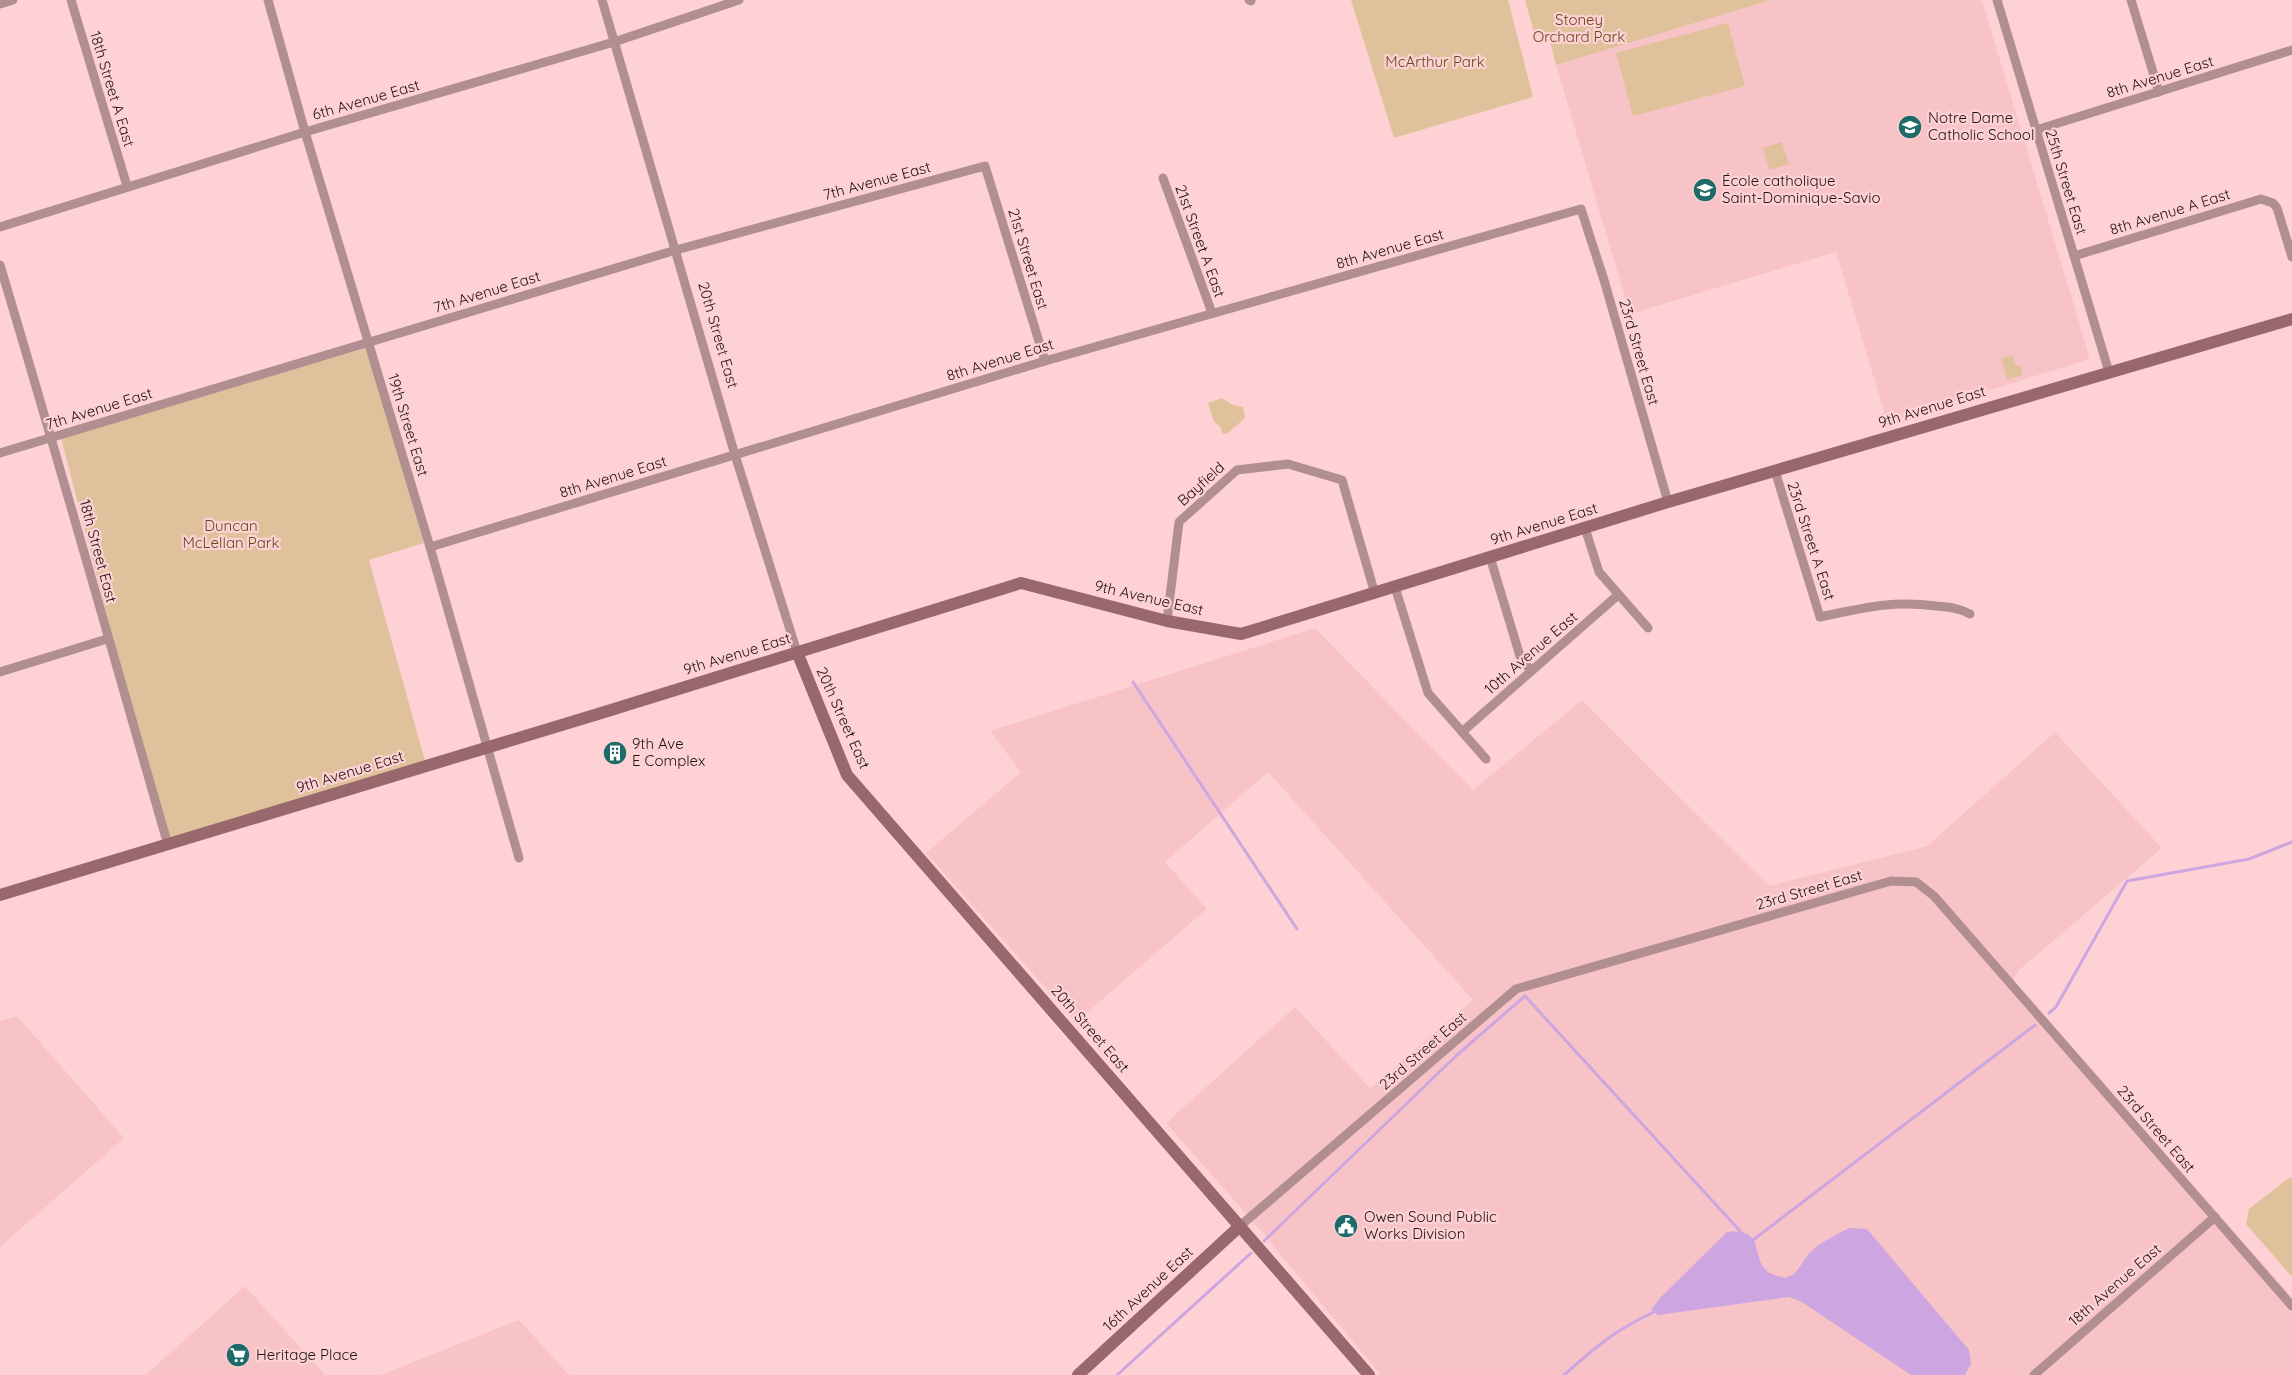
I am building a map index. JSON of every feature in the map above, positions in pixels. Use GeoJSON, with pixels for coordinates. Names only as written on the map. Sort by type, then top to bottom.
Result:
{"type":"FeatureCollection","features":[{"type":"Feature","properties":{"kind":"street"},"geometry":{"type":"LineString","coordinates":[[0,4],[13,0]]}},
{"type":"Feature","properties":{"kind":"street","name":"18th Street A East"},"geometry":{"type":"LineString","coordinates":[[71,0],[127,186]]}},
{"type":"Feature","properties":{"kind":"street","name":"19th Street East"},"geometry":{"type":"LineString","coordinates":[[268,0],[305,132],[430,547],[486,748],[520,858]]}},
{"type":"Feature","properties":{"kind":"street","name":"20th Street East"},"geometry":{"type":"LineString","coordinates":[[602,0],[735,455],[797,652],[847,775],[1369,1375]]}},
{"type":"Feature","properties":{"kind":"street","name":"6th Avenue East"},"geometry":{"type":"LineString","coordinates":[[0,227],[305,132],[614,42],[739,0]]}},
{"type":"Feature","properties":{"kind":"street","name":"25th Street East"},"geometry":{"type":"LineString","coordinates":[[1997,0],[2109,372]]}},
{"type":"Feature","properties":{"kind":"street"},"geometry":{"type":"LineString","coordinates":[[2131,0],[2159,92]]}},
{"type":"Feature","properties":{"kind":"street","name":"8th Avenue East"},"geometry":{"type":"LineString","coordinates":[[2036,130],[2292,50]]}},
{"type":"Feature","properties":{"kind":"street","name":"7th Avenue East"},"geometry":{"type":"LineString","coordinates":[[0,453],[676,250],[985,166]]}},
{"type":"Feature","properties":{"kind":"street","name":"21st Street East"},"geometry":{"type":"LineString","coordinates":[[985,166],[1045,361]]}},
{"type":"Feature","properties":{"kind":"street","name":"21st Street A East"},"geometry":{"type":"LineString","coordinates":[[1163,178],[1212,313]]}},
{"type":"Feature","properties":{"kind":"street","name":"8th Avenue A East"},"geometry":{"type":"LineString","coordinates":[[2074,256],[2261,199],[2273,203],[2280,214],[2292,256]]}},
{"type":"Feature","properties":{"kind":"street","name":"8th Avenue East"},"geometry":{"type":"LineString","coordinates":[[430,547],[1045,361],[1581,209]]}},
{"type":"Feature","properties":{"kind":"street","name":"23rd Street East"},"geometry":{"type":"LineString","coordinates":[[1581,209],[1604,280],[1668,502]]}},
{"type":"Feature","properties":{"kind":"street","name":"18th Street East"},"geometry":{"type":"LineString","coordinates":[[0,265],[52,437],[107,639],[168,844]]}},
{"type":"Feature","properties":{"kind":"street","name":"9th Avenue East"},"geometry":{"type":"LineString","coordinates":[[0,895],[1021,583],[1167,621],[1242,634],[1668,502],[2292,319]]}},
{"type":"Feature","properties":{"kind":"street","name":"Bayfield"},"geometry":{"type":"LineString","coordinates":[[1167,621],[1179,522],[1237,470],[1288,464],[1342,480],[1375,594]]}},
{"type":"Feature","properties":{"kind":"street","name":"23rd Street A East"},"geometry":{"type":"LineString","coordinates":[[1775,471],[1820,617],[1883,604],[1908,603],[1960,609],[1970,614]]}},
{"type":"Feature","properties":{"kind":"street"},"geometry":{"type":"LineString","coordinates":[[1585,528],[1599,572],[1648,628]]}},
{"type":"Feature","properties":{"kind":"street"},"geometry":{"type":"LineString","coordinates":[[1490,558],[1520,656],[1531,671]]}},
{"type":"Feature","properties":{"kind":"street"},"geometry":{"type":"LineString","coordinates":[[1395,587],[1428,693],[1486,759]]}},
{"type":"Feature","properties":{"kind":"street","name":"10th Avenue East"},"geometry":{"type":"LineString","coordinates":[[1462,732],[1618,595]]}},
{"type":"Feature","properties":{"kind":"street"},"geometry":{"type":"LineString","coordinates":[[0,672],[107,639]]}},
{"type":"Feature","properties":{"kind":"street","name":"23rd Street East"},"geometry":{"type":"LineString","coordinates":[[1240,1226],[1516,989],[1891,881],[1916,882],[1934,896],[2292,1306]]}},
{"type":"Feature","properties":{"kind":"street","name":"18th Avenue East"},"geometry":{"type":"LineString","coordinates":[[2034,1375],[2215,1216]]}},
{"type":"Feature","properties":{"kind":"street","name":"16th Avenue East"},"geometry":{"type":"LineString","coordinates":[[1078,1375],[1240,1226]]}},
{"type":"Feature","properties":{"kind":"shaded area","name":"Notre Dame Catholic School"},"geometry":{"type":"Polygon","coordinates":[[[1771,0],[1982,0],[2090,359],[1887,422],[1836,252],[1630,314],[1556,65],[1771,0]]]}},
{"type":"Feature","properties":{"kind":"shaded area"},"geometry":{"type":"Polygon","coordinates":[[[1315,628],[1473,790],[1582,700],[1769,886],[1927,846],[2055,732],[2162,848],[2019,970],[2013,980],[2292,1297],[2292,1375],[1381,1375],[1255,1224],[1166,1123],[1295,1007],[1370,1088],[1473,1000],[1268,772],[1165,862],[1207,909],[1076,1022],[926,853],[1021,772],[990,731],[1315,628]]]}},
{"type":"Feature","properties":{"kind":"shaded area"},"geometry":{"type":"Polygon","coordinates":[[[17,1016],[124,1138],[0,1247],[0,1021],[17,1016]]]}},
{"type":"Feature","properties":{"kind":"shaded area"},"geometry":{"type":"Polygon","coordinates":[[[1849,1228],[1867,1229],[1969,1350],[1971,1364],[1965,1375],[1911,1375],[1802,1302],[1789,1297],[1658,1315],[1651,1310],[1660,1298],[1727,1232],[1747,1234],[1752,1238],[1762,1265],[1767,1271],[1785,1278],[1791,1276],[1799,1269],[1807,1256],[1815,1248],[1849,1228]]]}},
{"type":"Feature","properties":{"kind":"shaded area","name":"Heritage Place"},"geometry":{"type":"Polygon","coordinates":[[[245,1286],[325,1375],[145,1375],[150,1371],[245,1286]]]}},
{"type":"Feature","properties":{"kind":"shaded area","name":"Heritage Place"},"geometry":{"type":"Polygon","coordinates":[[[519,1320],[569,1375],[381,1375],[488,1332],[519,1320]]]}},
{"type":"Feature","properties":{"kind":"green space","name":"McArthur Park"},"geometry":{"type":"Polygon","coordinates":[[[1351,0],[1508,0],[1533,97],[1394,138],[1351,0]]]}},
{"type":"Feature","properties":{"kind":"green space","name":"Stoney Orchard Park"},"geometry":{"type":"Polygon","coordinates":[[[1525,0],[1771,0],[1556,65],[1548,33],[1535,36],[1525,0]]]}},
{"type":"Feature","properties":{"kind":"green space"},"geometry":{"type":"Polygon","coordinates":[[[1728,23],[1745,86],[1633,116],[1616,53],[1728,23]]]}},
{"type":"Feature","properties":{"kind":"green space"},"geometry":{"type":"Polygon","coordinates":[[[1782,142],[1789,164],[1769,170],[1763,148],[1782,142]]]}},
{"type":"Feature","properties":{"kind":"green space","name":"Duncan McLellan Park"},"geometry":{"type":"Polygon","coordinates":[[[367,348],[424,543],[369,560],[425,761],[170,840],[114,642],[61,438],[367,348]]]}},
{"type":"Feature","properties":{"kind":"green space"},"geometry":{"type":"Polygon","coordinates":[[[2013,355],[2016,366],[2020,365],[2023,375],[2007,380],[2001,358],[2013,355]]]}},
{"type":"Feature","properties":{"kind":"green space"},"geometry":{"type":"Polygon","coordinates":[[[1222,398],[1233,405],[1243,407],[1245,418],[1227,434],[1222,433],[1220,426],[1214,422],[1208,403],[1222,398]]]}},
{"type":"Feature","properties":{"kind":"green space"},"geometry":{"type":"Polygon","coordinates":[[[2290,1177],[2292,1179],[2292,1277],[2246,1224],[2249,1209],[2290,1177]]]}},
{"type":"Feature","properties":{"kind":"waterway"},"geometry":{"type":"LineString","coordinates":[[1133,682],[1297,929]]}},
{"type":"Feature","properties":{"kind":"waterway"},"geometry":{"type":"LineString","coordinates":[[2049,1013],[2056,1007],[2127,881],[2249,859],[2292,842]]}},
{"type":"Feature","properties":{"kind":"waterway"},"geometry":{"type":"LineString","coordinates":[[1264,1241],[1457,1055],[1525,996],[1740,1231]]}},
{"type":"Feature","properties":{"kind":"waterway"},"geometry":{"type":"LineString","coordinates":[[1753,1240],[2035,1025]]}},
{"type":"Feature","properties":{"kind":"waterway"},"geometry":{"type":"LineString","coordinates":[[1117,1375],[1251,1253]]}},
{"type":"Feature","properties":{"kind":"waterway"},"geometry":{"type":"LineString","coordinates":[[1564,1375],[1606,1340],[1654,1312]]}},
{"type":"Feature","properties":{"kind":"place","name":"Notre Dame Catholic School"},"geometry":{"type":"Point","coordinates":[1910,127]}},
{"type":"Feature","properties":{"kind":"place","name":"École catholique Saint-Dominique-Savio"},"geometry":{"type":"Point","coordinates":[1705,190]}},
{"type":"Feature","properties":{"kind":"place","name":"9th Ave E Complex"},"geometry":{"type":"Point","coordinates":[615,753]}},
{"type":"Feature","properties":{"kind":"place","name":"Owen Sound Public Works Division"},"geometry":{"type":"Point","coordinates":[1346,1226]}},
{"type":"Feature","properties":{"kind":"place","name":"Heritage Place"},"geometry":{"type":"Point","coordinates":[238,1355]}}]}
